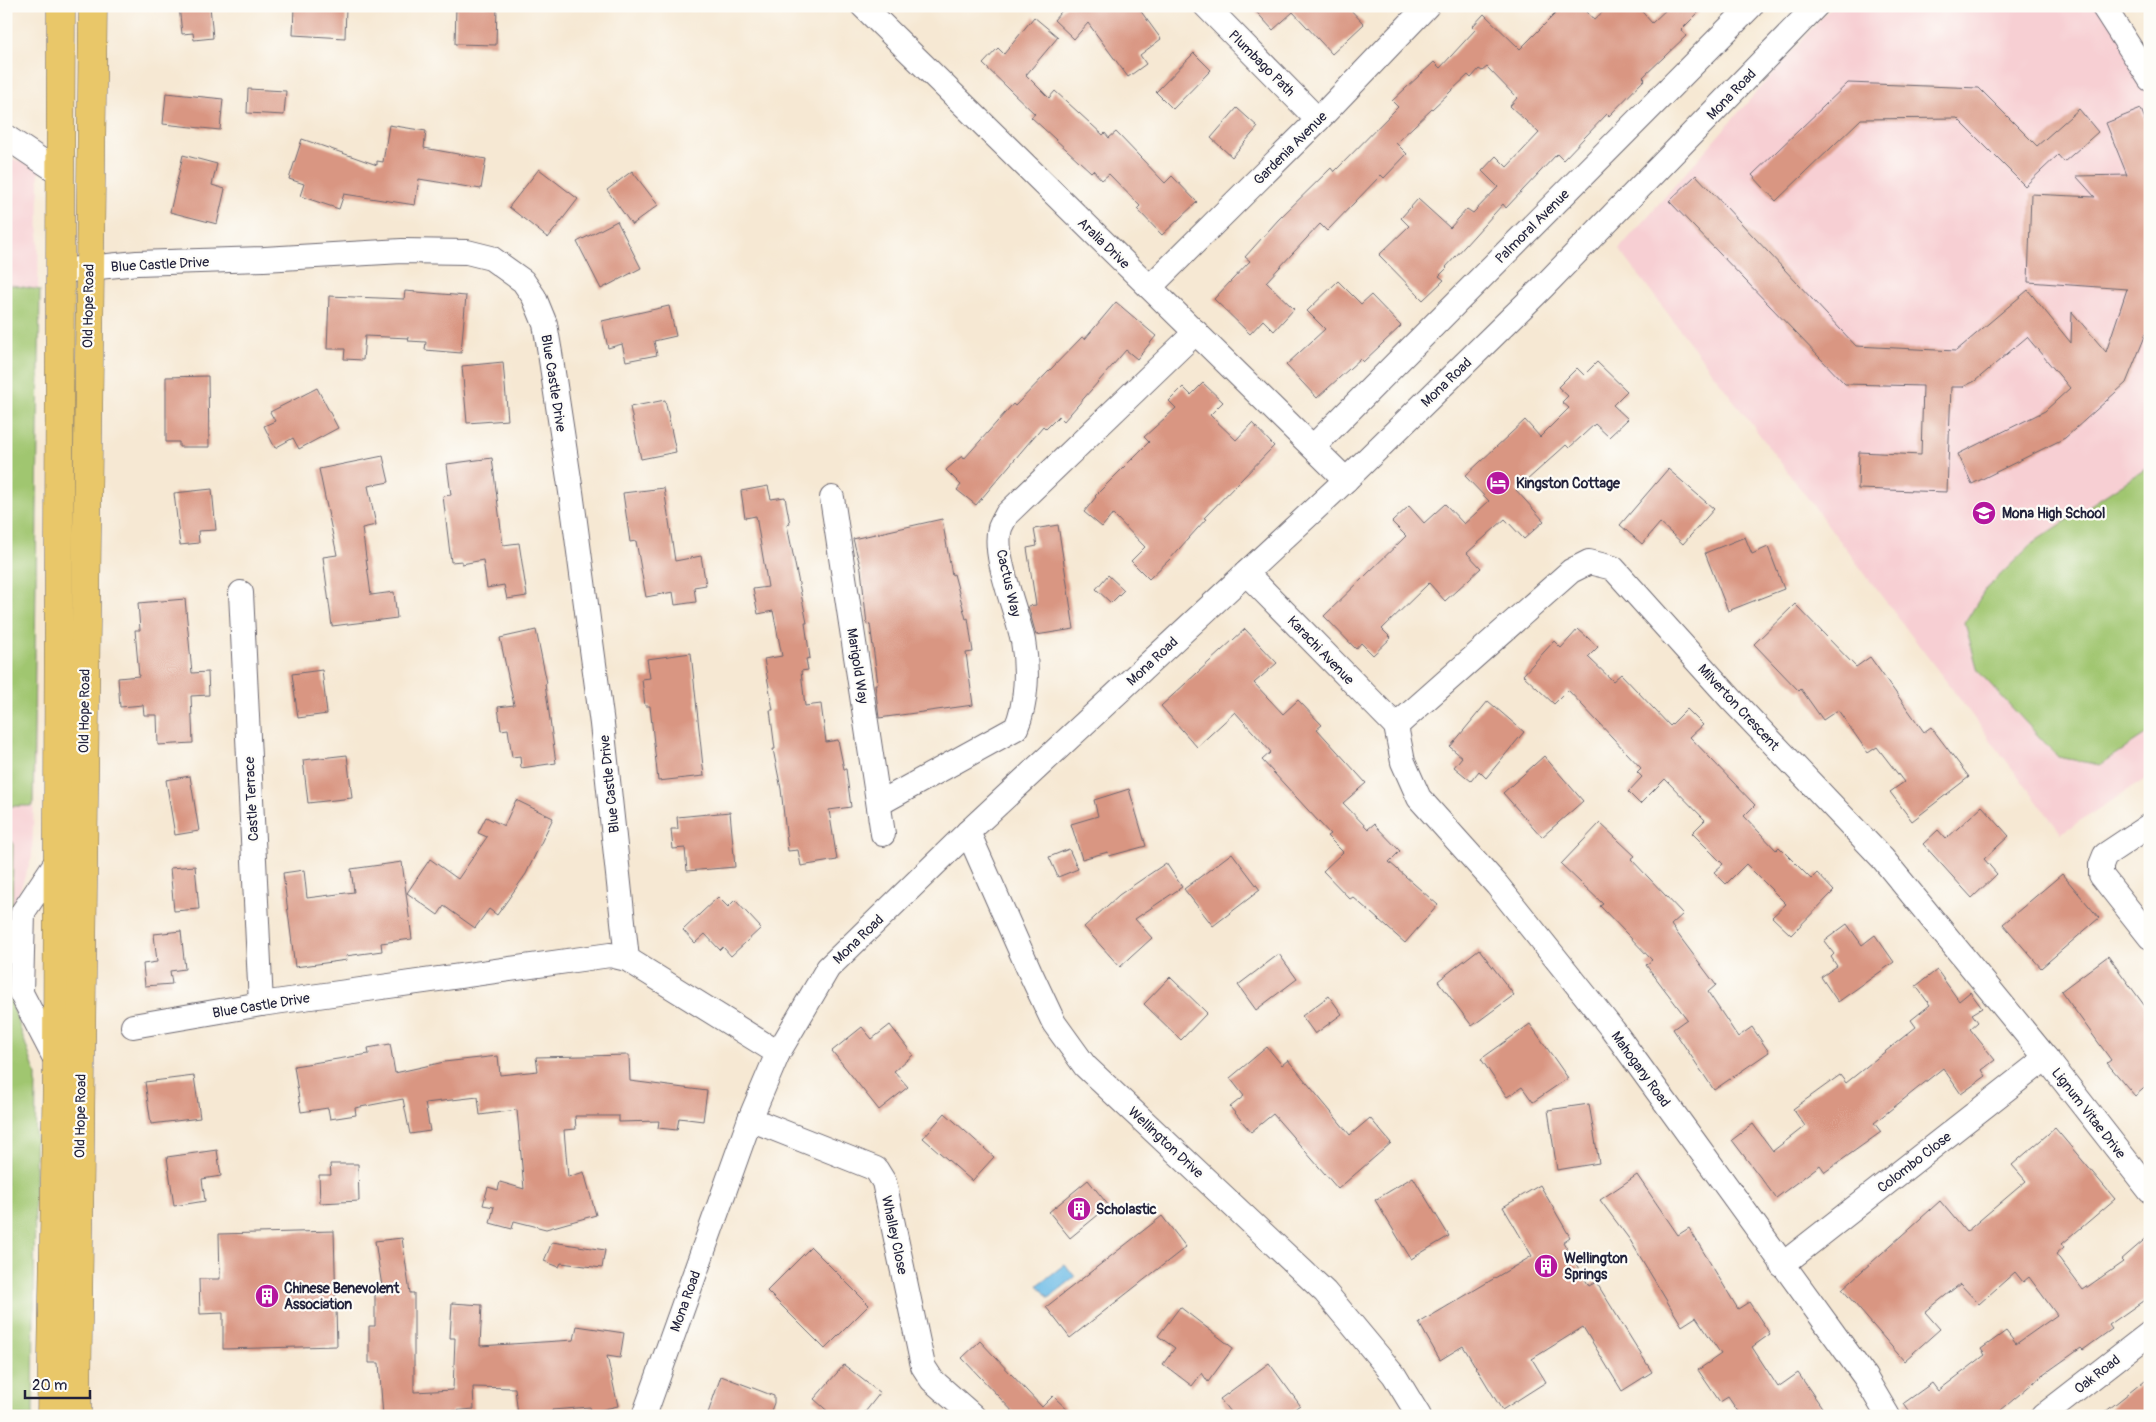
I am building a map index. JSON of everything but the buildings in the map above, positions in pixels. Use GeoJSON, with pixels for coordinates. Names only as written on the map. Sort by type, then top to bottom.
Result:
{"type":"FeatureCollection","features":[{"type":"Feature","properties":{"kind":"main road","name":"Old Hope Road"},"geometry":{"type":"LineString","coordinates":[[51,1416],[57,1062],[61,6]]}},
{"type":"Feature","properties":{"kind":"main road","name":"Old Hope Road"},"geometry":{"type":"LineString","coordinates":[[77,1416],[92,6]]}},
{"type":"Feature","properties":{"kind":"street","name":"Aralia Drive"},"geometry":{"type":"LineString","coordinates":[[863,6],[1346,480]]}},
{"type":"Feature","properties":{"kind":"street","name":"Plumbago Path"},"geometry":{"type":"LineString","coordinates":[[1206,6],[1318,120]]}},
{"type":"Feature","properties":{"kind":"street","name":"Gardenia Avenue"},"geometry":{"type":"LineString","coordinates":[[1150,287],[1318,120],[1427,6]]}},
{"type":"Feature","properties":{"kind":"street","name":"Palmoral Avenue"},"geometry":{"type":"LineString","coordinates":[[1313,446],[1751,6]]}},
{"type":"Feature","properties":{"kind":"street","name":"Mona Road"},"geometry":{"type":"LineString","coordinates":[[644,1416],[750,1119],[778,1053],[828,968],[968,832],[1346,480],[1543,287],[1816,6]]}},
{"type":"Feature","properties":{"kind":"street"},"geometry":{"type":"LineString","coordinates":[[2103,6],[2150,79]]}},
{"type":"Feature","properties":{"kind":"street"},"geometry":{"type":"LineString","coordinates":[[6,137],[60,173]]}},
{"type":"Feature","properties":{"kind":"street","name":"Blue Castle Drive"},"geometry":{"type":"LineString","coordinates":[[60,271],[137,263],[264,259],[402,251],[467,252],[491,258],[523,281],[534,297],[545,324],[571,492],[602,724],[627,959]]}},
{"type":"Feature","properties":{"kind":"street","name":"Cactus Way"},"geometry":{"type":"LineString","coordinates":[[880,803],[1016,728],[1023,713],[1025,673],[1023,642],[999,551],[1000,529],[1007,514],[1196,332]]}},
{"type":"Feature","properties":{"kind":"street","name":"Marigold Way"},"geometry":{"type":"LineString","coordinates":[[832,498],[880,803],[883,834]]}},
{"type":"Feature","properties":{"kind":"street","name":"Milverton Crescent"},"geometry":{"type":"LineString","coordinates":[[1396,726],[1570,571],[1589,562],[1613,568],[1731,699],[1883,859],[2046,1058]]}},
{"type":"Feature","properties":{"kind":"street","name":"Karachi Avenue"},"geometry":{"type":"LineString","coordinates":[[1246,573],[1396,726]]}},
{"type":"Feature","properties":{"kind":"street","name":"Castle Terrace"},"geometry":{"type":"LineString","coordinates":[[241,593],[261,1004]]}},
{"type":"Feature","properties":{"kind":"street","name":"Mahogany Road"},"geometry":{"type":"LineString","coordinates":[[1396,726],[1403,762],[1419,798],[1497,885],[1613,1030],[1865,1377],[1888,1416]]}},
{"type":"Feature","properties":{"kind":"street"},"geometry":{"type":"LineString","coordinates":[[2150,825],[2105,855],[2101,865],[2101,875],[2150,937]]}},
{"type":"Feature","properties":{"kind":"street","name":"Wellington Drive"},"geometry":{"type":"LineString","coordinates":[[968,832],[1054,1023],[1085,1066],[1325,1292],[1394,1375],[1419,1416]]}},
{"type":"Feature","properties":{"kind":"street"},"geometry":{"type":"LineString","coordinates":[[57,861],[24,912],[21,993],[57,1062]]}},
{"type":"Feature","properties":{"kind":"street","name":"Blue Castle Drive"},"geometry":{"type":"LineString","coordinates":[[133,1026],[261,1004],[588,956],[610,955],[627,959],[778,1053]]}},
{"type":"Feature","properties":{"kind":"street","name":"Lignum Vitae Drive"},"geometry":{"type":"LineString","coordinates":[[2046,1058],[2150,1191]]}},
{"type":"Feature","properties":{"kind":"street","name":"Colombo Close"},"geometry":{"type":"LineString","coordinates":[[1782,1265],[2046,1058]]}},
{"type":"Feature","properties":{"kind":"street","name":"Whalley Close"},"geometry":{"type":"LineString","coordinates":[[750,1119],[876,1169],[884,1182],[924,1366],[932,1380],[973,1416]]}},
{"type":"Feature","properties":{"kind":"street","name":"Oak Road"},"geometry":{"type":"LineString","coordinates":[[2044,1416],[2150,1333]]}},
{"type":"Feature","properties":{"kind":"shaded area","name":"Mona High School"},"geometry":{"type":"Polygon","coordinates":[[[1832,6],[2103,6],[2150,79],[2150,776],[2061,833],[1619,249],[1832,6]]]}},
{"type":"Feature","properties":{"kind":"shaded area"},"geometry":{"type":"Polygon","coordinates":[[[6,156],[39,169],[35,770],[32,857],[13,909],[11,1001],[36,1075],[33,1416],[6,1416],[6,156]]]}},
{"type":"Feature","properties":{"kind":"green space"},"geometry":{"type":"Polygon","coordinates":[[[6,284],[40,290],[33,806],[6,806],[6,284]]]}},
{"type":"Feature","properties":{"kind":"green space"},"geometry":{"type":"Polygon","coordinates":[[[2150,466],[2150,732],[2100,765],[2058,757],[1978,671],[1965,623],[1985,590],[2034,542],[2150,466]]]}},
{"type":"Feature","properties":{"kind":"green space"},"geometry":{"type":"Polygon","coordinates":[[[6,841],[13,842],[11,1001],[36,1075],[33,1416],[6,1416],[6,841]]]}},
{"type":"Feature","properties":{"kind":"water"},"geometry":{"type":"Polygon","coordinates":[[[1065,1264],[1075,1277],[1049,1298],[1038,1285],[1065,1264]]]}},
{"type":"Feature","properties":{"kind":"place","name":"Kingston Cottage"},"geometry":{"type":"Point","coordinates":[1498,483]}},
{"type":"Feature","properties":{"kind":"place","name":"Mona High School"},"geometry":{"type":"Point","coordinates":[1984,513]}},
{"type":"Feature","properties":{"kind":"place","name":"Scholastic"},"geometry":{"type":"Point","coordinates":[1079,1209]}},
{"type":"Feature","properties":{"kind":"place","name":"Wellington Springs"},"geometry":{"type":"Point","coordinates":[1546,1266]}},
{"type":"Feature","properties":{"kind":"place","name":"Chinese Benevolent Association"},"geometry":{"type":"Point","coordinates":[267,1296]}}]}
